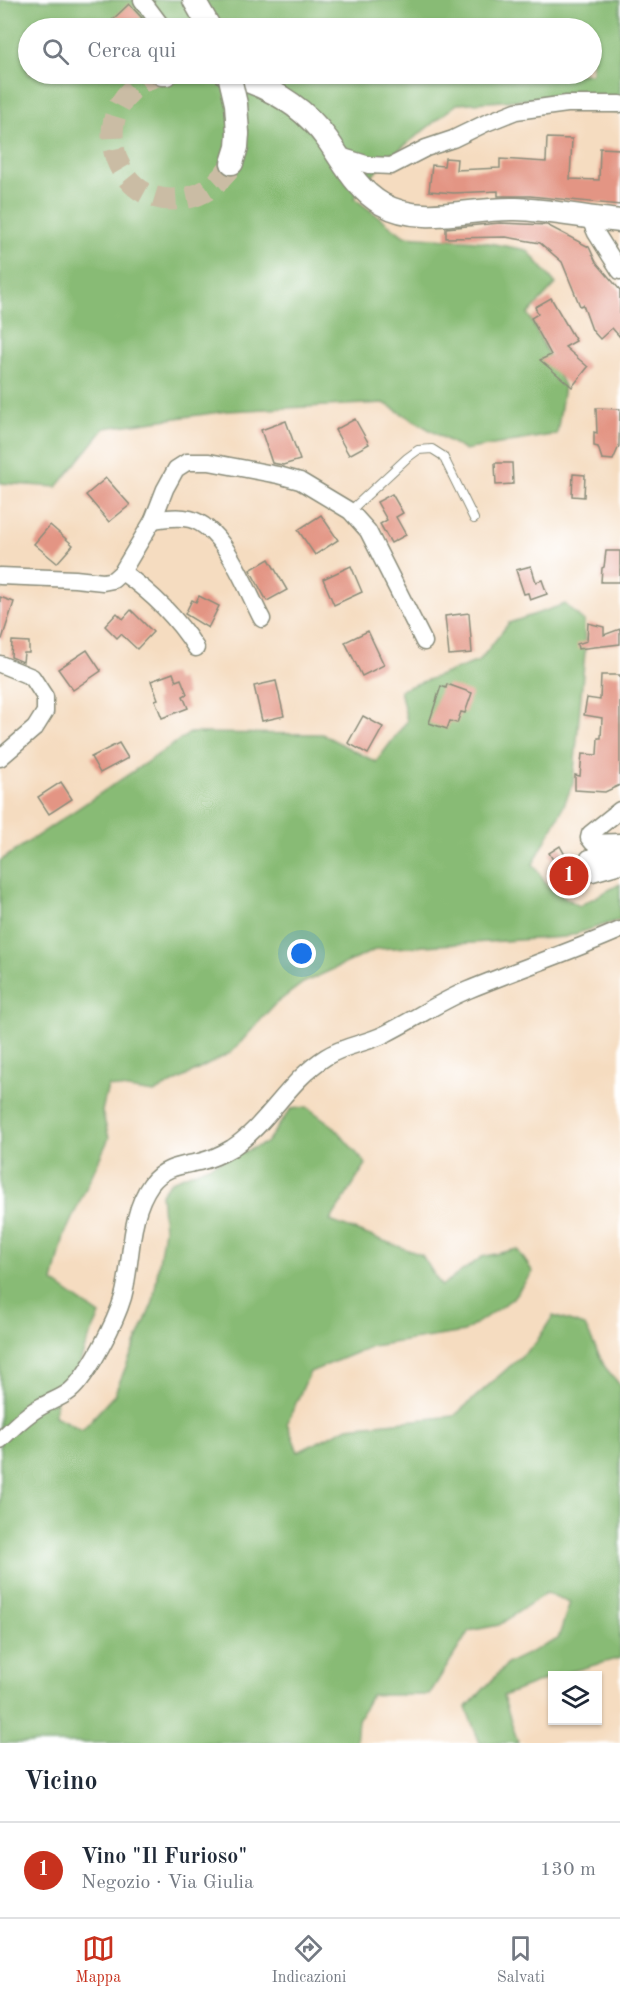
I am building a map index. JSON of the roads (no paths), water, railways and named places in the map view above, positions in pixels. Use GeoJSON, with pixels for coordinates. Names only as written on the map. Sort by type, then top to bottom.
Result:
{"type":"FeatureCollection","features":[{"type":"Feature","properties":{"kind":"main road"},"geometry":{"type":"LineString","coordinates":[[194,0],[204,18]]}},
{"type":"Feature","properties":{"kind":"main road"},"geometry":{"type":"LineString","coordinates":[[230,84],[237,114],[238,140],[234,159]]}},
{"type":"Feature","properties":{"kind":"main road"},"geometry":{"type":"LineString","coordinates":[[258,84],[293,105],[318,128],[351,176],[367,193],[383,205],[401,213],[426,216],[507,208],[620,221]]}},
{"type":"Feature","properties":{"kind":"street"},"geometry":{"type":"LineString","coordinates":[[142,0],[156,18]]}},
{"type":"Feature","properties":{"kind":"street"},"geometry":{"type":"LineString","coordinates":[[337,155],[369,165],[392,166],[426,148],[446,142],[516,111],[579,103],[620,104]]}},
{"type":"Feature","properties":{"kind":"street"},"geometry":{"type":"LineString","coordinates":[[589,217],[611,245],[620,271]]}},
{"type":"Feature","properties":{"kind":"street"},"geometry":{"type":"LineString","coordinates":[[0,576],[103,582],[113,580],[122,572],[153,520],[173,472],[179,466],[191,461],[209,462],[300,481],[350,511],[368,531],[424,642]]}},
{"type":"Feature","properties":{"kind":"street"},"geometry":{"type":"LineString","coordinates":[[153,520],[183,518],[196,521],[208,528],[227,553],[262,619]]}},
{"type":"Feature","properties":{"kind":"street"},"geometry":{"type":"LineString","coordinates":[[122,572],[170,611],[196,648]]}},
{"type":"Feature","properties":{"kind":"street"},"geometry":{"type":"LineString","coordinates":[[0,664],[32,677],[45,697],[45,712],[35,728],[0,758]]}},
{"type":"Feature","properties":{"kind":"street"},"geometry":{"type":"LineString","coordinates":[[620,810],[590,834],[589,838],[593,843],[620,842]]}},
{"type":"Feature","properties":{"kind":"street"},"geometry":{"type":"LineString","coordinates":[[620,850],[589,858],[585,864],[587,871],[592,873],[620,866]]}},
{"type":"Feature","properties":{"kind":"street"},"geometry":{"type":"LineString","coordinates":[[0,1440],[33,1412],[71,1390],[92,1363],[122,1300],[139,1211],[146,1193],[160,1174],[173,1167],[219,1155],[240,1143],[266,1118],[303,1076],[333,1053],[350,1045],[379,1037],[442,1002],[620,930]]}},
{"type":"Feature","properties":{"kind":"lane"},"geometry":{"type":"LineString","coordinates":[[350,511],[406,458],[418,450],[425,449],[438,452],[443,456],[474,519]]}},
{"type":"Feature","properties":{"kind":"tunnel"},"geometry":{"type":"LineString","coordinates":[[140,84],[120,104],[113,127],[114,150],[123,171],[138,188],[159,198],[194,196],[213,186],[224,176],[232,163]]}},
{"type":"Feature","properties":{"kind":"place","name":"Vino \"Il Furioso\""},"geometry":{"type":"Point","coordinates":[569,876]}}]}
